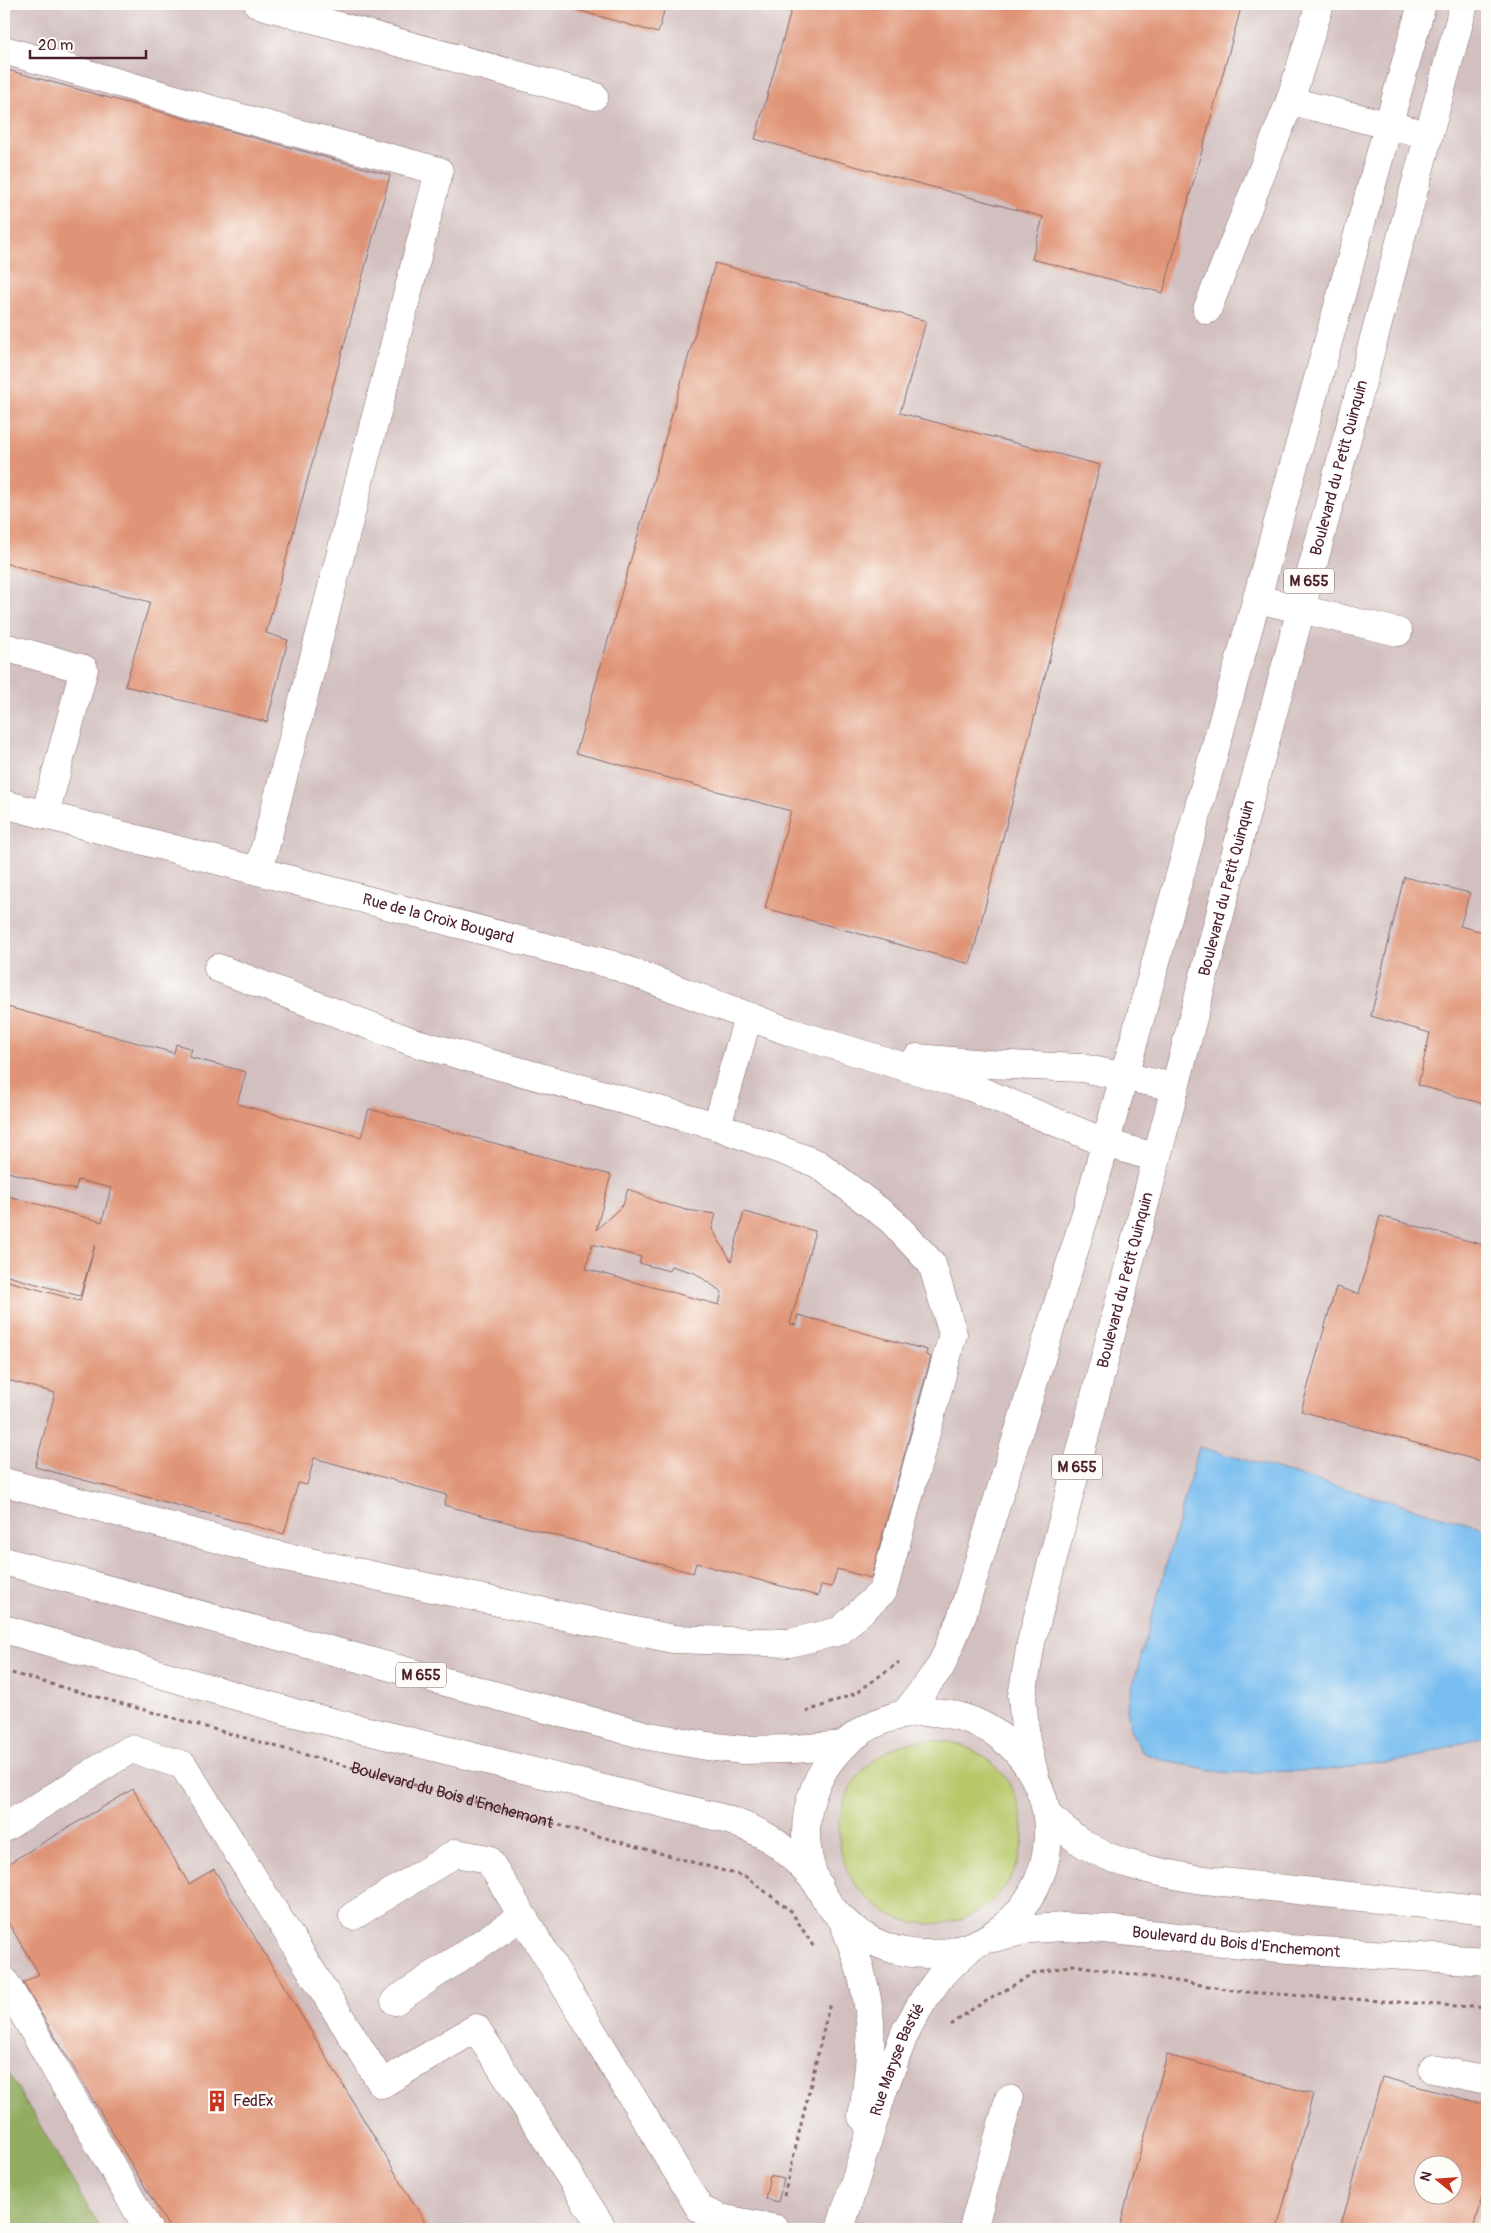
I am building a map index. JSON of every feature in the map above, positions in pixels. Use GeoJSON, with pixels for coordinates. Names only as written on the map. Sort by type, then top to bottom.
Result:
{"type":"FeatureCollection","features":[{"type":"Feature","properties":{"kind":"main road"},"geometry":{"type":"LineString","coordinates":[[258,4],[594,96]]}},
{"type":"Feature","properties":{"kind":"main road"},"geometry":{"type":"LineString","coordinates":[[1207,310],[1290,101],[1320,4]]}},
{"type":"Feature","properties":{"kind":"main road","name":"M 655"},"geometry":{"type":"LineString","coordinates":[[904,1715],[941,1666],[961,1619],[1055,1318],[1125,1075],[1422,4]]}},
{"type":"Feature","properties":{"kind":"main road","name":"Boulevard du Petit Quinquin"},"geometry":{"type":"LineString","coordinates":[[1047,1815],[1026,1741],[1022,1712],[1022,1696],[1027,1661],[1301,609],[1464,4]]}},
{"type":"Feature","properties":{"kind":"main road"},"geometry":{"type":"LineString","coordinates":[[4,50],[234,116],[438,171],[259,871]]}},
{"type":"Feature","properties":{"kind":"main road"},"geometry":{"type":"LineString","coordinates":[[1290,101],[1429,135]]}},
{"type":"Feature","properties":{"kind":"main road"},"geometry":{"type":"LineString","coordinates":[[1257,599],[1398,632]]}},
{"type":"Feature","properties":{"kind":"main road"},"geometry":{"type":"LineString","coordinates":[[4,647],[84,669],[45,815]]}},
{"type":"Feature","properties":{"kind":"main road","name":"Rue de la Croix Bougard"},"geometry":{"type":"LineString","coordinates":[[4,804],[612,965],[790,1032],[866,1054]]}},
{"type":"Feature","properties":{"kind":"main road"},"geometry":{"type":"LineString","coordinates":[[4,1482],[281,1556],[673,1638],[789,1643],[840,1631],[883,1591],[953,1334],[932,1264],[891,1220],[818,1164],[717,1126],[413,1042],[218,968]]}},
{"type":"Feature","properties":{"kind":"main road"},"geometry":{"type":"LineString","coordinates":[[717,1126],[748,1017]]}},
{"type":"Feature","properties":{"kind":"main road"},"geometry":{"type":"LineString","coordinates":[[866,1054],[986,1064],[1082,1068],[1125,1075],[1175,1087]]}},
{"type":"Feature","properties":{"kind":"main road"},"geometry":{"type":"LineString","coordinates":[[866,1054],[971,1087],[1106,1143],[1157,1158]]}},
{"type":"Feature","properties":{"kind":"main road","name":"M 655"},"geometry":{"type":"LineString","coordinates":[[4,1561],[499,1697],[650,1736],[737,1750],[794,1749],[845,1745]]}},
{"type":"Feature","properties":{"kind":"main road"},"geometry":{"type":"LineString","coordinates":[[4,1629],[295,1713],[722,1818],[763,1833],[790,1854],[818,1884],[842,1919]]}},
{"type":"Feature","properties":{"kind":"main road"},"geometry":{"type":"LineString","coordinates":[[818,1884],[809,1858],[808,1817],[814,1790],[836,1755],[845,1745],[866,1729],[891,1718],[904,1715],[942,1713],[955,1715],[980,1724],[1012,1746],[1035,1777]]}},
{"type":"Feature","properties":{"kind":"main road"},"geometry":{"type":"LineString","coordinates":[[4,1828],[131,1749],[183,1765],[382,2084],[476,2028],[603,2229]]}},
{"type":"Feature","properties":{"kind":"main road"},"geometry":{"type":"LineString","coordinates":[[1047,1815],[1084,1844],[1105,1856],[1126,1864],[1158,1872],[1487,1911]]}},
{"type":"Feature","properties":{"kind":"main road","name":"Rue Maryse Bastié"},"geometry":{"type":"LineString","coordinates":[[840,2229],[884,2088],[906,2030],[924,1999],[942,1974],[1016,1915],[1032,1893],[1046,1855],[1048,1842],[1047,1815]]}},
{"type":"Feature","properties":{"kind":"main road"},"geometry":{"type":"LineString","coordinates":[[353,1916],[456,1853],[488,1859],[521,1917],[700,2209],[720,2218],[776,2229]]}},
{"type":"Feature","properties":{"kind":"main road"},"geometry":{"type":"LineString","coordinates":[[395,2001],[521,1917]]}},
{"type":"Feature","properties":{"kind":"main road","name":"Rue Maryse Bastié"},"geometry":{"type":"LineString","coordinates":[[842,1919],[856,1952],[865,1986],[870,2023],[866,2092],[851,2190]]}},
{"type":"Feature","properties":{"kind":"main road","name":"Boulevard du Bois d'Enchemont"},"geometry":{"type":"LineString","coordinates":[[842,1919],[864,1936],[903,1952],[931,1954],[1030,1929],[1064,1927],[1104,1929],[1289,1949],[1487,1961]]}},
{"type":"Feature","properties":{"kind":"main road"},"geometry":{"type":"LineString","coordinates":[[4,1980],[148,2229]]}},
{"type":"Feature","properties":{"kind":"main road"},"geometry":{"type":"LineString","coordinates":[[1433,2069],[1487,2080]]}},
{"type":"Feature","properties":{"kind":"main road"},"geometry":{"type":"LineString","coordinates":[[973,2229],[1009,2098]]}},
{"type":"Feature","properties":{"kind":"path"},"geometry":{"type":"LineString","coordinates":[[800,1714],[856,1693],[906,1655]]}},
{"type":"Feature","properties":{"kind":"path","name":"Boulevard du Bois d'Enchemont"},"geometry":{"type":"LineString","coordinates":[[4,1671],[746,1877],[791,1910],[816,1952]]}},
{"type":"Feature","properties":{"kind":"path"},"geometry":{"type":"LineString","coordinates":[[950,2026],[971,2010],[1033,1974],[1074,1965],[1246,1992],[1487,2008]]}},
{"type":"Feature","properties":{"kind":"path"},"geometry":{"type":"LineString","coordinates":[[783,2201],[831,2005],[829,1996]]}},
{"type":"Feature","properties":{"kind":"shaded area"},"geometry":{"type":"Polygon","coordinates":[[[4,4],[1487,4],[1487,2229],[101,2229],[4,2065],[4,4]]]}},
{"type":"Feature","properties":{"kind":"green space"},"geometry":{"type":"Polygon","coordinates":[[[931,1740],[949,1742],[966,1747],[996,1767],[1016,1797],[1021,1814],[1023,1832],[1021,1850],[1016,1867],[996,1897],[966,1917],[949,1922],[931,1924],[913,1922],[896,1917],[866,1897],[846,1867],[841,1850],[839,1832],[841,1814],[846,1797],[866,1767],[896,1747],[913,1742],[931,1740]]]}},
{"type":"Feature","properties":{"kind":"green space"},"geometry":{"type":"Polygon","coordinates":[[[4,2065],[101,2229],[4,2229],[4,2065]]]}},
{"type":"Feature","properties":{"kind":"water"},"geometry":{"type":"Polygon","coordinates":[[[1199,1447],[1487,1529],[1487,1735],[1403,1761],[1326,1770],[1228,1773],[1166,1761],[1142,1752],[1130,1729],[1127,1707],[1199,1447]]]}},
{"type":"Feature","properties":{"kind":"building"},"geometry":{"type":"Polygon","coordinates":[[[556,4],[666,4],[658,33],[556,4]]]}},
{"type":"Feature","properties":{"kind":"building"},"geometry":{"type":"Polygon","coordinates":[[[793,4],[1242,4],[1163,293],[1032,259],[1043,217],[755,139],[793,4]]]}},
{"type":"Feature","properties":{"kind":"building"},"geometry":{"type":"Polygon","coordinates":[[[4,69],[390,175],[266,633],[288,640],[267,722],[125,686],[150,602],[4,563],[4,69]]]}},
{"type":"Feature","properties":{"kind":"building"},"geometry":{"type":"Polygon","coordinates":[[[715,263],[926,321],[900,413],[1100,465],[970,964],[765,908],[791,811],[576,753],[715,263]]]}},
{"type":"Feature","properties":{"kind":"building"},"geometry":{"type":"Polygon","coordinates":[[[1404,877],[1470,893],[1460,926],[1487,933],[1487,1105],[1418,1085],[1430,1033],[1371,1016],[1404,877]]]}},
{"type":"Feature","properties":{"kind":"building"},"geometry":{"type":"Polygon","coordinates":[[[4,1006],[174,1053],[176,1044],[192,1049],[189,1057],[246,1072],[237,1104],[361,1137],[369,1109],[611,1175],[596,1230],[623,1205],[628,1189],[658,1202],[686,1210],[716,1214],[712,1229],[731,1261],[744,1212],[815,1231],[790,1324],[796,1325],[798,1315],[927,1350],[926,1355],[931,1357],[871,1578],[837,1569],[832,1587],[821,1585],[818,1596],[696,1563],[693,1573],[444,1505],[447,1495],[314,1458],[307,1485],[298,1483],[284,1534],[35,1467],[55,1393],[4,1379],[4,1280],[80,1301],[95,1245],[80,1296],[4,1275],[4,1201],[6,1202],[8,1196],[102,1222],[111,1188],[78,1180],[75,1190],[4,1171],[4,1006]],[[592,1244],[586,1269],[719,1305],[722,1292],[695,1273],[671,1266],[669,1271],[639,1263],[641,1257],[592,1244]]]}},
{"type":"Feature","properties":{"kind":"building"},"geometry":{"type":"Polygon","coordinates":[[[1380,1216],[1487,1246],[1487,1463],[1301,1411],[1336,1287],[1359,1294],[1380,1216]]]}},
{"type":"Feature","properties":{"kind":"building","name":"FedEx"},"geometry":{"type":"Polygon","coordinates":[[[133,1789],[189,1884],[214,1869],[429,2229],[170,2229],[23,1983],[39,1974],[4,1916],[4,1866],[133,1789]]]}},
{"type":"Feature","properties":{"kind":"building"},"geometry":{"type":"Polygon","coordinates":[[[1167,2055],[1313,2094],[1277,2229],[1119,2229],[1167,2055]]]}},
{"type":"Feature","properties":{"kind":"building"},"geometry":{"type":"Polygon","coordinates":[[[1382,2077],[1487,2105],[1487,2180],[1473,2229],[1340,2229],[1382,2077]]]}},
{"type":"Feature","properties":{"kind":"building"},"geometry":{"type":"Polygon","coordinates":[[[770,2176],[784,2179],[778,2202],[765,2199],[770,2176]]]}},
{"type":"Feature","properties":{"kind":"place","name":"FedEx"},"geometry":{"type":"Point","coordinates":[217,2101]}}]}
